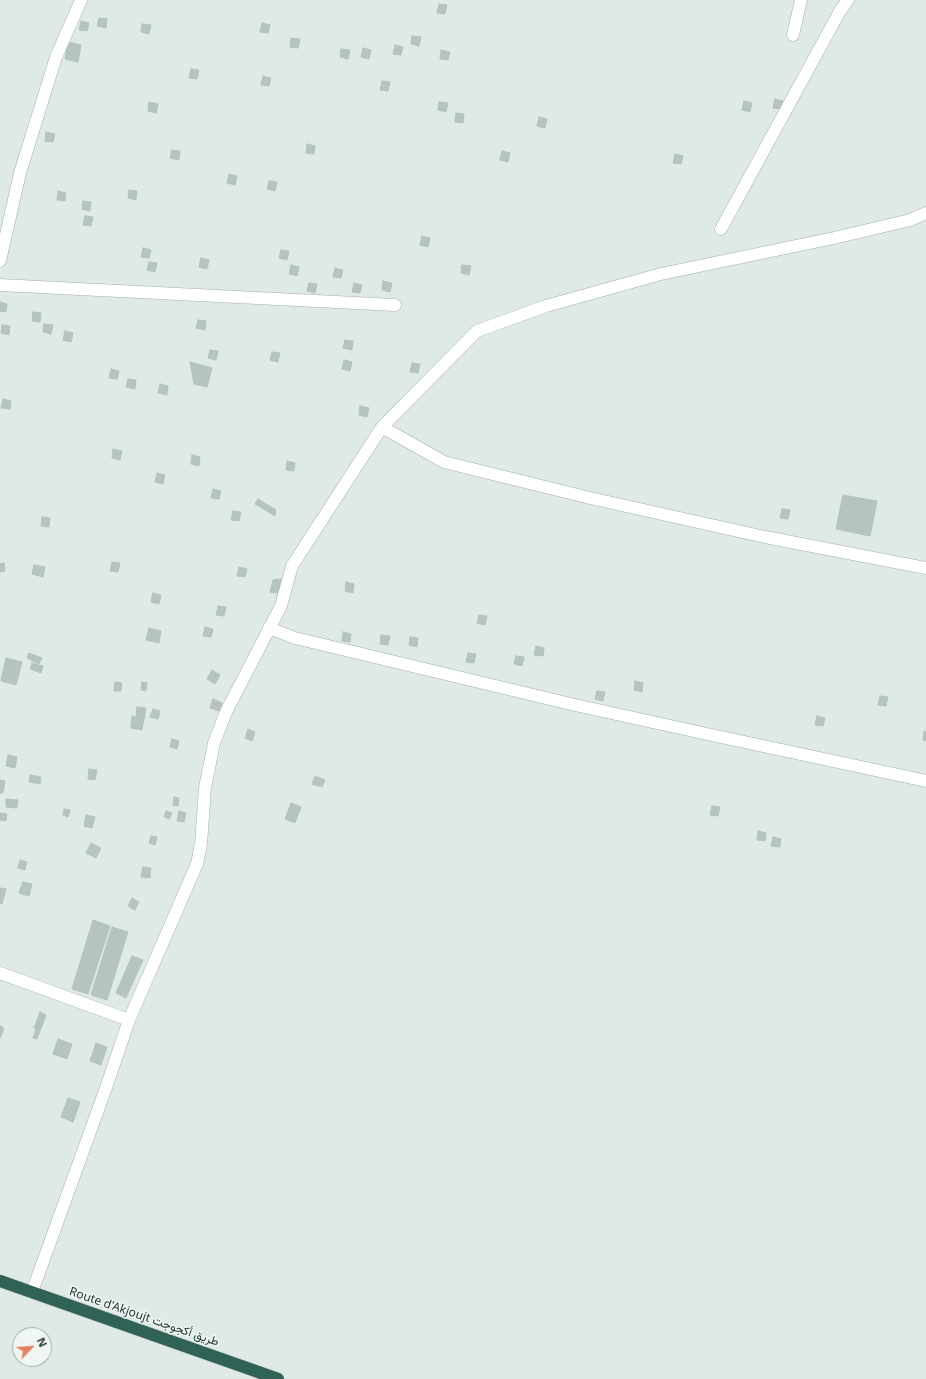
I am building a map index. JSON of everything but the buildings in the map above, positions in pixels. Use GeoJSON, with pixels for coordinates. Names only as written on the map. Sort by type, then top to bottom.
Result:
{"type":"FeatureCollection","features":[{"type":"Feature","properties":{"kind":"highway","name":"Route d'Akjoujt طريق أكجوجت"},"geometry":{"type":"LineString","coordinates":[[0,1281],[278,1379]]}},
{"type":"Feature","properties":{"kind":"street"},"geometry":{"type":"LineString","coordinates":[[0,261],[20,173],[56,57],[81,0]]}},
{"type":"Feature","properties":{"kind":"street"},"geometry":{"type":"LineString","coordinates":[[793,35],[801,0]]}},
{"type":"Feature","properties":{"kind":"street"},"geometry":{"type":"LineString","coordinates":[[721,229],[840,11],[848,0]]}},
{"type":"Feature","properties":{"kind":"street"},"geometry":{"type":"LineString","coordinates":[[32,1292],[129,1020],[197,864],[201,844],[205,788],[214,743],[226,712],[281,606],[292,566],[382,428],[477,331],[546,306],[661,274],[834,238],[910,220],[926,213]]}},
{"type":"Feature","properties":{"kind":"street"},"geometry":{"type":"LineString","coordinates":[[0,285],[395,305]]}},
{"type":"Feature","properties":{"kind":"street"},"geometry":{"type":"LineString","coordinates":[[382,428],[444,462],[590,498],[765,537],[926,568]]}},
{"type":"Feature","properties":{"kind":"street"},"geometry":{"type":"LineString","coordinates":[[269,628],[294,638],[575,705],[926,780]]}},
{"type":"Feature","properties":{"kind":"street"},"geometry":{"type":"LineString","coordinates":[[0,972],[129,1020]]}}]}
